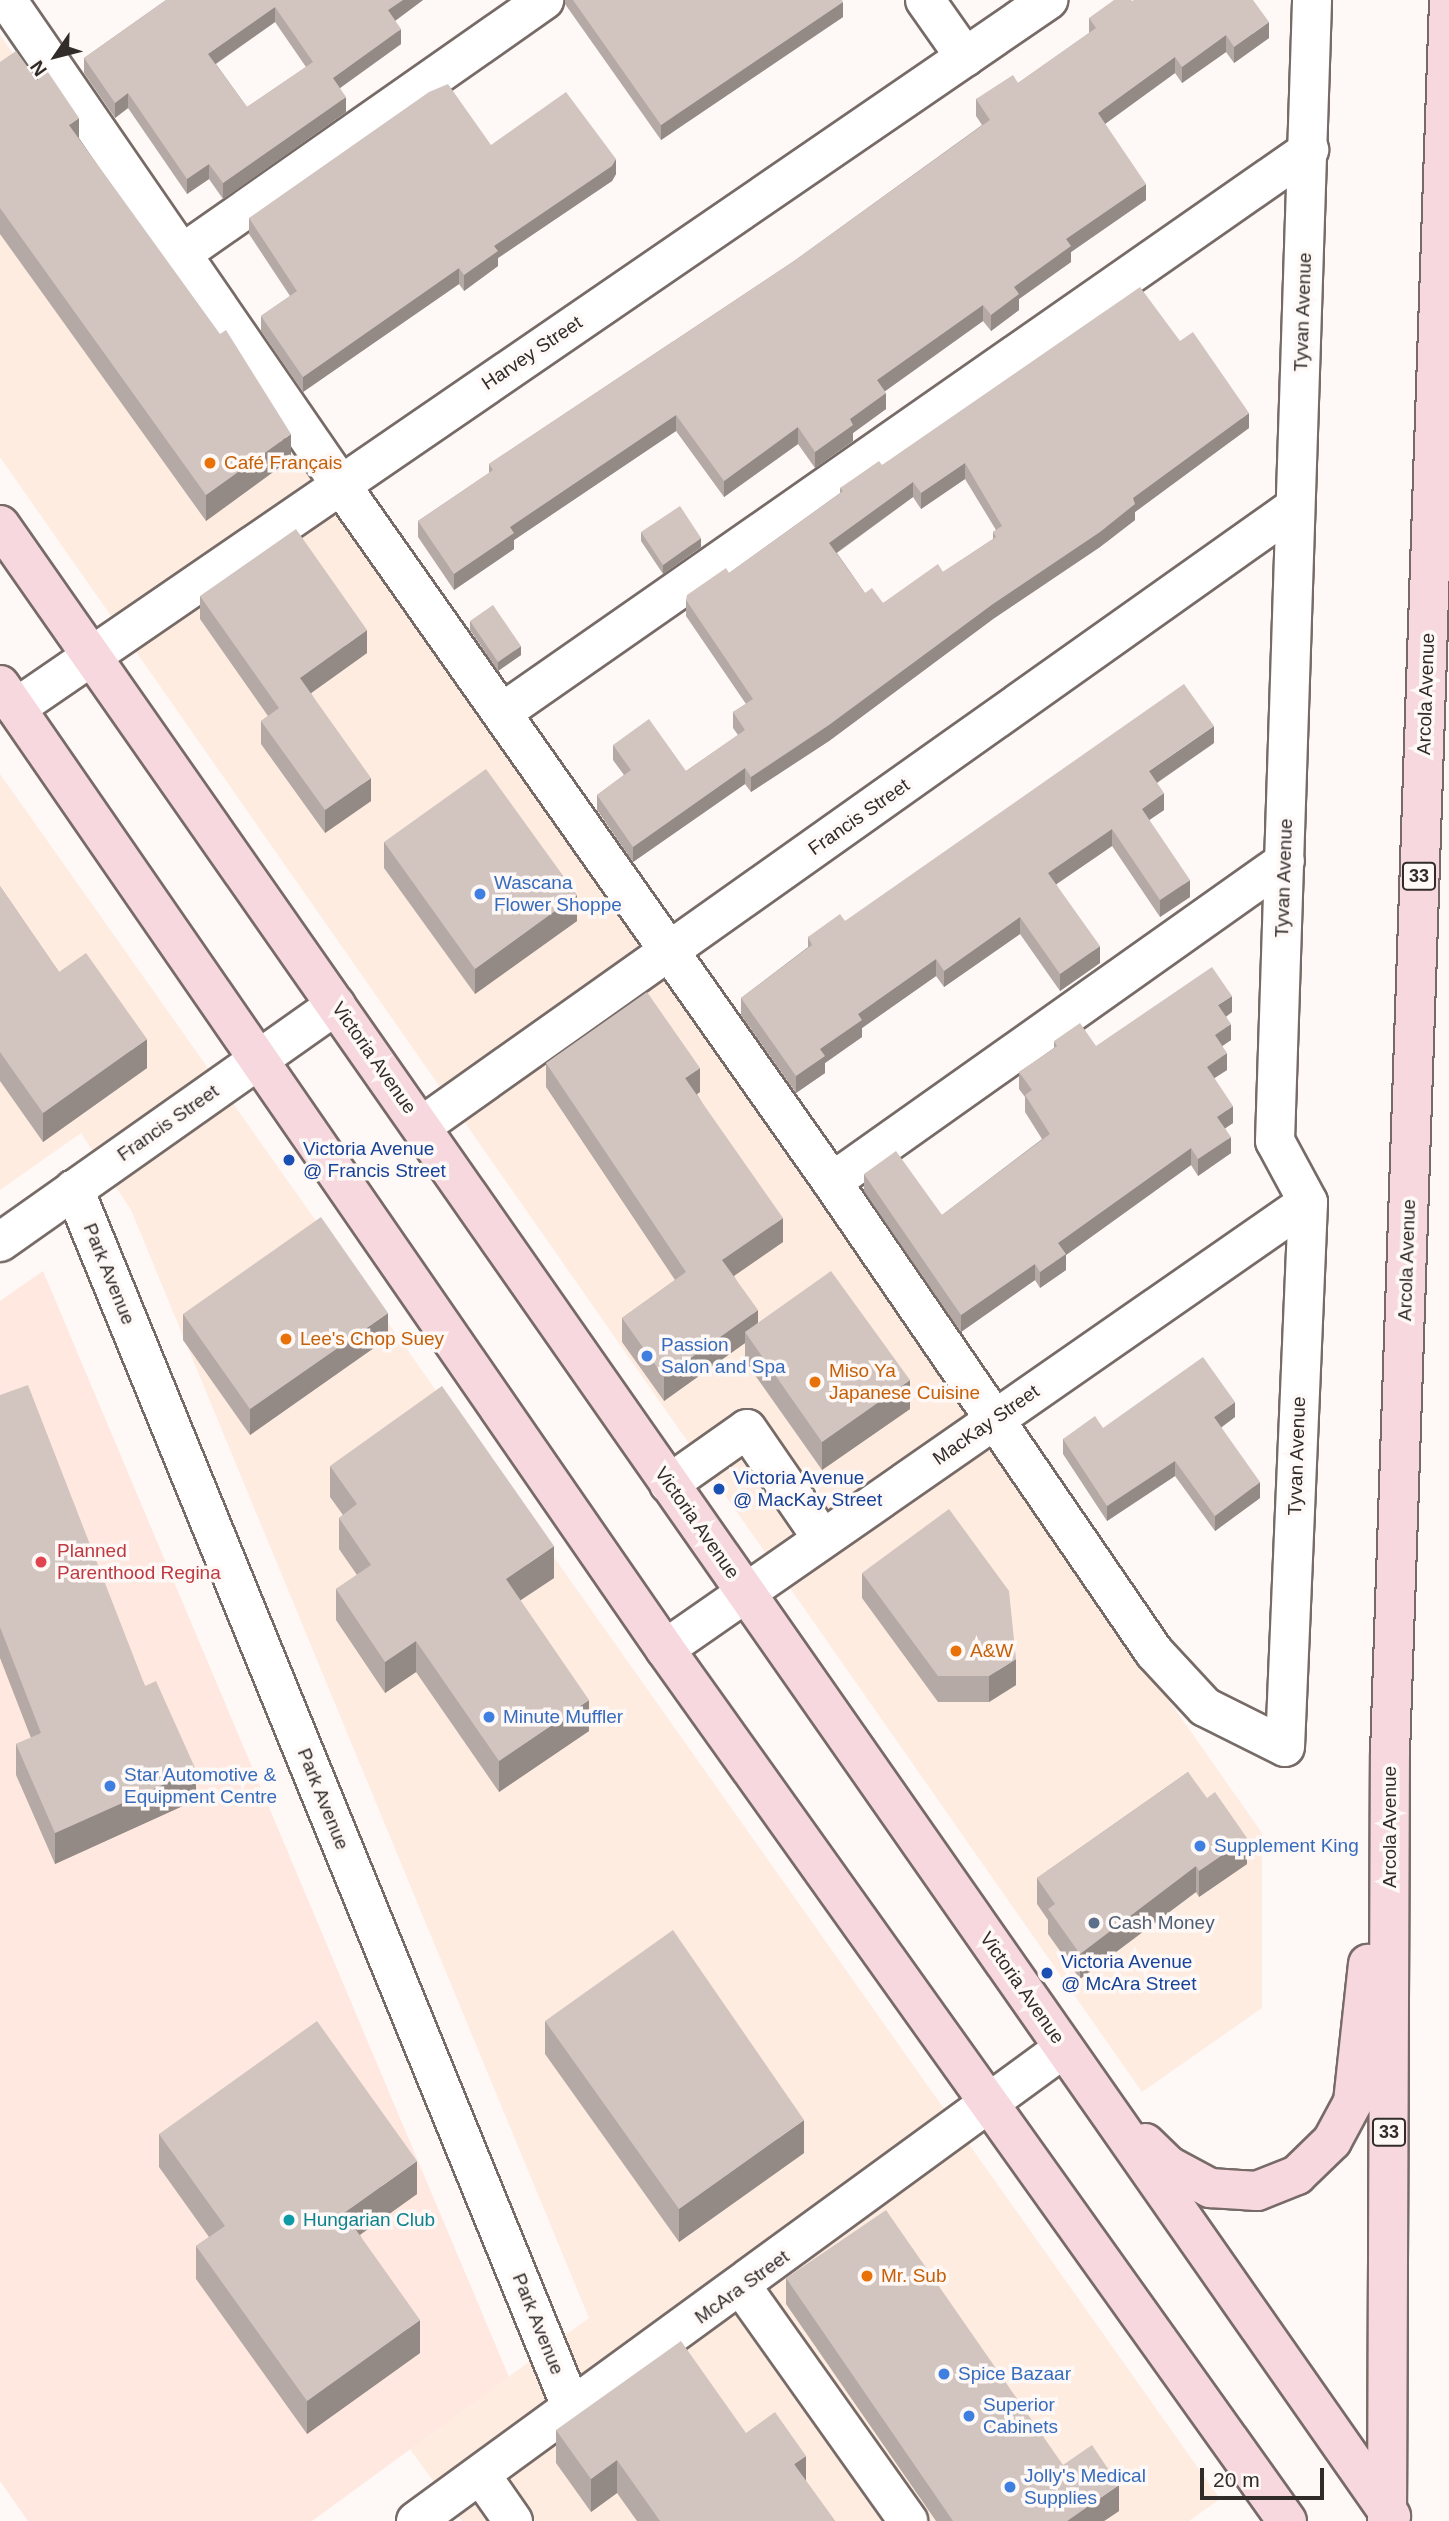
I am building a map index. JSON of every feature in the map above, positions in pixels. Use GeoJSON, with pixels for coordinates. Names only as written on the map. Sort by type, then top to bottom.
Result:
{"type":"FeatureCollection","features":[{"type":"Feature","properties":{"kind":"main road","name":"Arcola Avenue"},"geometry":{"type":"LineString","coordinates":[[1390,2517],[1390,1753],[1449,0]]}},
{"type":"Feature","properties":{"kind":"main road","name":"Victoria Avenue"},"geometry":{"type":"LineString","coordinates":[[0,526],[422,1126],[1390,2517]]}},
{"type":"Feature","properties":{"kind":"main road"},"geometry":{"type":"LineString","coordinates":[[8,697],[665,1649],[1287,2521]]}},
{"type":"Feature","properties":{"kind":"main road"},"geometry":{"type":"LineString","coordinates":[[1102,2102],[1170,2166],[1210,2188],[1257,2191],[1297,2175],[1332,2141],[1353,2102],[1390,1753]]}},
{"type":"Feature","properties":{"kind":"street"},"geometry":{"type":"LineString","coordinates":[[183,253],[544,0]]}},
{"type":"Feature","properties":{"kind":"street"},"geometry":{"type":"LineString","coordinates":[[925,0],[965,57]]}},
{"type":"Feature","properties":{"kind":"street","name":"Harvey Street"},"geometry":{"type":"LineString","coordinates":[[8,697],[89,656],[1048,0]]}},
{"type":"Feature","properties":{"kind":"street","name":"Tyvan Avenue"},"geometry":{"type":"LineString","coordinates":[[996,1418],[1153,1652],[1205,1707],[1285,1747],[1308,1202],[1275,1141],[1312,0]]}},
{"type":"Feature","properties":{"kind":"street"},"geometry":{"type":"LineString","coordinates":[[16,11],[340,484],[671,951],[996,1418]]}},
{"type":"Feature","properties":{"kind":"street"},"geometry":{"type":"LineString","coordinates":[[503,712],[1309,150]]}},
{"type":"Feature","properties":{"kind":"street","name":"Francis Street"},"geometry":{"type":"LineString","coordinates":[[422,1126],[1295,508]]}},
{"type":"Feature","properties":{"kind":"street"},"geometry":{"type":"LineString","coordinates":[[832,1182],[1285,861]]}},
{"type":"Feature","properties":{"kind":"street","name":"Francis Street"},"geometry":{"type":"LineString","coordinates":[[0,1242],[336,1005]]}},
{"type":"Feature","properties":{"kind":"street","name":"Park Avenue"},"geometry":{"type":"LineString","coordinates":[[74,1189],[572,2409]]}},
{"type":"Feature","properties":{"kind":"street","name":"MacKay Street"},"geometry":{"type":"LineString","coordinates":[[665,1649],[744,1591],[1308,1202]]}},
{"type":"Feature","properties":{"kind":"street"},"geometry":{"type":"LineString","coordinates":[[669,1484],[747,1429],[822,1538]]}},
{"type":"Feature","properties":{"kind":"street","name":"McAra Street"},"geometry":{"type":"LineString","coordinates":[[416,2521],[742,2287],[1065,2048]]}},
{"type":"Feature","properties":{"kind":"street"},"geometry":{"type":"LineString","coordinates":[[742,2287],[908,2521]]}},
{"type":"Feature","properties":{"kind":"street"},"geometry":{"type":"LineString","coordinates":[[481,2475],[513,2521]]}},
{"type":"Feature","properties":{"kind":"shaded area"},"geometry":{"type":"Polygon","coordinates":[[[0,35],[1262,1833],[1262,2008],[1142,2092],[0,457],[0,35]]]}},
{"type":"Feature","properties":{"kind":"shaded area"},"geometry":{"type":"Polygon","coordinates":[[[0,774],[1220,2499],[1189,2521],[462,2521],[410,2449],[589,2318],[131,1210],[81,1133],[0,1190],[0,774]]]}},
{"type":"Feature","properties":{"kind":"shaded area"},"geometry":{"type":"Polygon","coordinates":[[[43,1271],[509,2377],[312,2521],[28,2521],[0,2481],[0,1301],[43,1271]]]}},
{"type":"Feature","properties":{"kind":"building"},"geometry":{"type":"Polygon","coordinates":[[[166,0],[403,0],[388,10],[401,29],[333,78],[346,97],[223,183],[209,164],[187,179],[128,93],[115,103],[84,58],[166,0]],[[275,7],[208,54],[247,107],[313,62],[275,7]]]}},
{"type":"Feature","properties":{"kind":"building"},"geometry":{"type":"Polygon","coordinates":[[[573,0],[842,0],[843,2],[661,125],[573,0]]]}},
{"type":"Feature","properties":{"kind":"building"},"geometry":{"type":"Polygon","coordinates":[[[1114,0],[1253,0],[1269,22],[1234,47],[1226,35],[1182,67],[1175,57],[1098,113],[1146,184],[1066,239],[1071,246],[1014,287],[1019,294],[991,315],[983,305],[877,380],[886,393],[850,419],[853,425],[815,452],[798,427],[724,481],[676,415],[510,527],[514,533],[454,574],[418,521],[493,470],[489,464],[794,261],[990,120],[976,99],[1013,75],[1018,83],[1096,28],[1089,18],[1114,0]]]}},
{"type":"Feature","properties":{"kind":"building"},"geometry":{"type":"Polygon","coordinates":[[[16,51],[37,80],[48,72],[79,118],[69,125],[220,334],[226,330],[291,434],[206,495],[0,208],[0,62],[16,51]]]}},
{"type":"Feature","properties":{"kind":"building"},"geometry":{"type":"Polygon","coordinates":[[[448,84],[491,145],[566,92],[616,159],[612,166],[494,246],[498,251],[464,275],[459,268],[303,377],[261,316],[297,291],[249,218],[429,92],[448,84]]]}},
{"type":"Feature","properties":{"kind":"building"},"geometry":{"type":"Polygon","coordinates":[[[1140,287],[1180,341],[1193,332],[1249,413],[1133,498],[1135,504],[1100,532],[993,604],[829,725],[751,777],[745,768],[633,847],[597,795],[631,770],[613,745],[649,719],[686,771],[745,730],[733,712],[753,699],[686,600],[687,595],[726,568],[729,573],[843,491],[840,488],[879,461],[882,465],[1140,287]],[[965,463],[921,493],[913,482],[829,543],[865,593],[872,588],[883,603],[938,564],[943,572],[996,537],[993,532],[1002,526],[965,463]]]}},
{"type":"Feature","properties":{"kind":"building"},"geometry":{"type":"Polygon","coordinates":[[[680,506],[701,538],[663,565],[641,532],[680,506]]]}},
{"type":"Feature","properties":{"kind":"building"},"geometry":{"type":"Polygon","coordinates":[[[296,529],[367,630],[300,678],[371,778],[325,810],[261,721],[279,708],[200,596],[296,529]]]}},
{"type":"Feature","properties":{"kind":"building"},"geometry":{"type":"Polygon","coordinates":[[[493,605],[521,646],[498,662],[470,621],[493,605]]]}},
{"type":"Feature","properties":{"kind":"building"},"geometry":{"type":"Polygon","coordinates":[[[1184,684],[1214,726],[1149,771],[1164,793],[1142,809],[1190,880],[1160,900],[1112,829],[1048,873],[1100,946],[1060,974],[1020,917],[944,971],[936,959],[858,1014],[862,1020],[820,1049],[825,1056],[796,1076],[741,998],[812,945],[808,937],[840,914],[845,921],[1184,684]]]}},
{"type":"Feature","properties":{"kind":"building","name":"Wascana Flower Shoppe"},"geometry":{"type":"Polygon","coordinates":[[[486,769],[577,895],[475,969],[384,842],[486,769]]]}},
{"type":"Feature","properties":{"kind":"building"},"geometry":{"type":"Polygon","coordinates":[[[0,886],[59,972],[86,953],[147,1039],[43,1113],[0,1052],[0,886]]]}},
{"type":"Feature","properties":{"kind":"building"},"geometry":{"type":"Polygon","coordinates":[[[1212,967],[1232,996],[1218,1005],[1231,1024],[1215,1035],[1227,1053],[1207,1067],[1233,1106],[1217,1117],[1231,1137],[1198,1159],[1191,1148],[1058,1243],[1066,1254],[1040,1272],[1035,1264],[961,1315],[864,1174],[896,1151],[942,1215],[1050,1134],[1025,1095],[1032,1090],[1019,1072],[1057,1046],[1054,1041],[1080,1023],[1096,1046],[1212,967]]]}},
{"type":"Feature","properties":{"kind":"building"},"geometry":{"type":"Polygon","coordinates":[[[647,992],[700,1068],[685,1078],[783,1218],[722,1260],[758,1310],[664,1377],[622,1318],[686,1272],[546,1063],[647,992]]]}},
{"type":"Feature","properties":{"kind":"building","name":"Lee's Chop Suey"},"geometry":{"type":"Polygon","coordinates":[[[321,1217],[388,1313],[250,1409],[183,1314],[321,1217]]]}},
{"type":"Feature","properties":{"kind":"building"},"geometry":{"type":"Polygon","coordinates":[[[831,1271],[910,1380],[822,1442],[745,1332],[831,1271]]]}},
{"type":"Feature","properties":{"kind":"building"},"geometry":{"type":"Polygon","coordinates":[[[1203,1357],[1235,1402],[1214,1417],[1260,1482],[1215,1516],[1175,1461],[1107,1506],[1063,1439],[1095,1416],[1103,1428],[1203,1357]]]}},
{"type":"Feature","properties":{"kind":"building"},"geometry":{"type":"Polygon","coordinates":[[[28,1385],[145,1686],[156,1681],[196,1770],[55,1833],[16,1744],[41,1733],[0,1627],[0,1395],[28,1385]]]}},
{"type":"Feature","properties":{"kind":"building"},"geometry":{"type":"Polygon","coordinates":[[[442,1386],[554,1546],[506,1579],[589,1700],[499,1761],[416,1641],[385,1662],[336,1589],[371,1565],[339,1518],[357,1504],[330,1466],[442,1386]]]}},
{"type":"Feature","properties":{"kind":"building","name":"A&W"},"geometry":{"type":"Polygon","coordinates":[[[949,1509],[1009,1591],[1016,1659],[989,1676],[938,1676],[862,1573],[949,1509]]]}},
{"type":"Feature","properties":{"kind":"building"},"geometry":{"type":"Polygon","coordinates":[[[1188,1772],[1207,1798],[1215,1792],[1247,1838],[1199,1871],[1196,1866],[1080,1954],[1048,1909],[1055,1904],[1037,1878],[1188,1772]]]}},
{"type":"Feature","properties":{"kind":"building"},"geometry":{"type":"Polygon","coordinates":[[[673,1930],[804,2120],[679,2209],[545,2021],[673,1930]]]}},
{"type":"Feature","properties":{"kind":"building","name":"Hungarian Club"},"geometry":{"type":"Polygon","coordinates":[[[317,2021],[417,2161],[344,2213],[420,2320],[307,2401],[196,2246],[225,2226],[159,2134],[317,2021]]]}},
{"type":"Feature","properties":{"kind":"building"},"geometry":{"type":"Polygon","coordinates":[[[886,2210],[1063,2465],[1092,2445],[1119,2485],[1067,2521],[953,2521],[786,2278],[886,2210]]]}},
{"type":"Feature","properties":{"kind":"building"},"geometry":{"type":"Polygon","coordinates":[[[681,2341],[746,2433],[775,2412],[806,2456],[794,2464],[835,2521],[660,2521],[617,2460],[591,2479],[556,2430],[681,2341]]]}},
{"type":"Feature","properties":{"kind":"place","name":"Café Français"},"geometry":{"type":"Point","coordinates":[210,463]}},
{"type":"Feature","properties":{"kind":"place","name":"Wascana Flower Shoppe"},"geometry":{"type":"Point","coordinates":[480,894]}},
{"type":"Feature","properties":{"kind":"place","name":"Victoria Avenue @ Francis Street"},"geometry":{"type":"Point","coordinates":[289,1160]}},
{"type":"Feature","properties":{"kind":"place","name":"Lee's Chop Suey"},"geometry":{"type":"Point","coordinates":[286,1339]}},
{"type":"Feature","properties":{"kind":"place","name":"Passion Salon and Spa"},"geometry":{"type":"Point","coordinates":[647,1356]}},
{"type":"Feature","properties":{"kind":"place","name":"Miso Ya Japanese Cuisine"},"geometry":{"type":"Point","coordinates":[815,1382]}},
{"type":"Feature","properties":{"kind":"place","name":"Victoria Avenue @ MacKay Street"},"geometry":{"type":"Point","coordinates":[719,1489]}},
{"type":"Feature","properties":{"kind":"place","name":"Planned Parenthood Regina"},"geometry":{"type":"Point","coordinates":[41,1562]}},
{"type":"Feature","properties":{"kind":"place","name":"A&W"},"geometry":{"type":"Point","coordinates":[956,1651]}},
{"type":"Feature","properties":{"kind":"place","name":"Minute Muffler"},"geometry":{"type":"Point","coordinates":[489,1717]}},
{"type":"Feature","properties":{"kind":"place","name":"Star Automotive & Equipment Centre"},"geometry":{"type":"Point","coordinates":[110,1786]}},
{"type":"Feature","properties":{"kind":"place","name":"Supplement King"},"geometry":{"type":"Point","coordinates":[1200,1846]}},
{"type":"Feature","properties":{"kind":"place","name":"Cash Money"},"geometry":{"type":"Point","coordinates":[1094,1923]}},
{"type":"Feature","properties":{"kind":"place","name":"Victoria Avenue @ McAra Street"},"geometry":{"type":"Point","coordinates":[1047,1973]}},
{"type":"Feature","properties":{"kind":"place","name":"Hungarian Club"},"geometry":{"type":"Point","coordinates":[289,2220]}},
{"type":"Feature","properties":{"kind":"place","name":"Mr. Sub"},"geometry":{"type":"Point","coordinates":[867,2276]}},
{"type":"Feature","properties":{"kind":"place","name":"Spice Bazaar"},"geometry":{"type":"Point","coordinates":[944,2374]}},
{"type":"Feature","properties":{"kind":"place","name":"Superior Cabinets"},"geometry":{"type":"Point","coordinates":[969,2416]}},
{"type":"Feature","properties":{"kind":"place","name":"Jolly's Medical Supplies"},"geometry":{"type":"Point","coordinates":[1010,2487]}}]}
